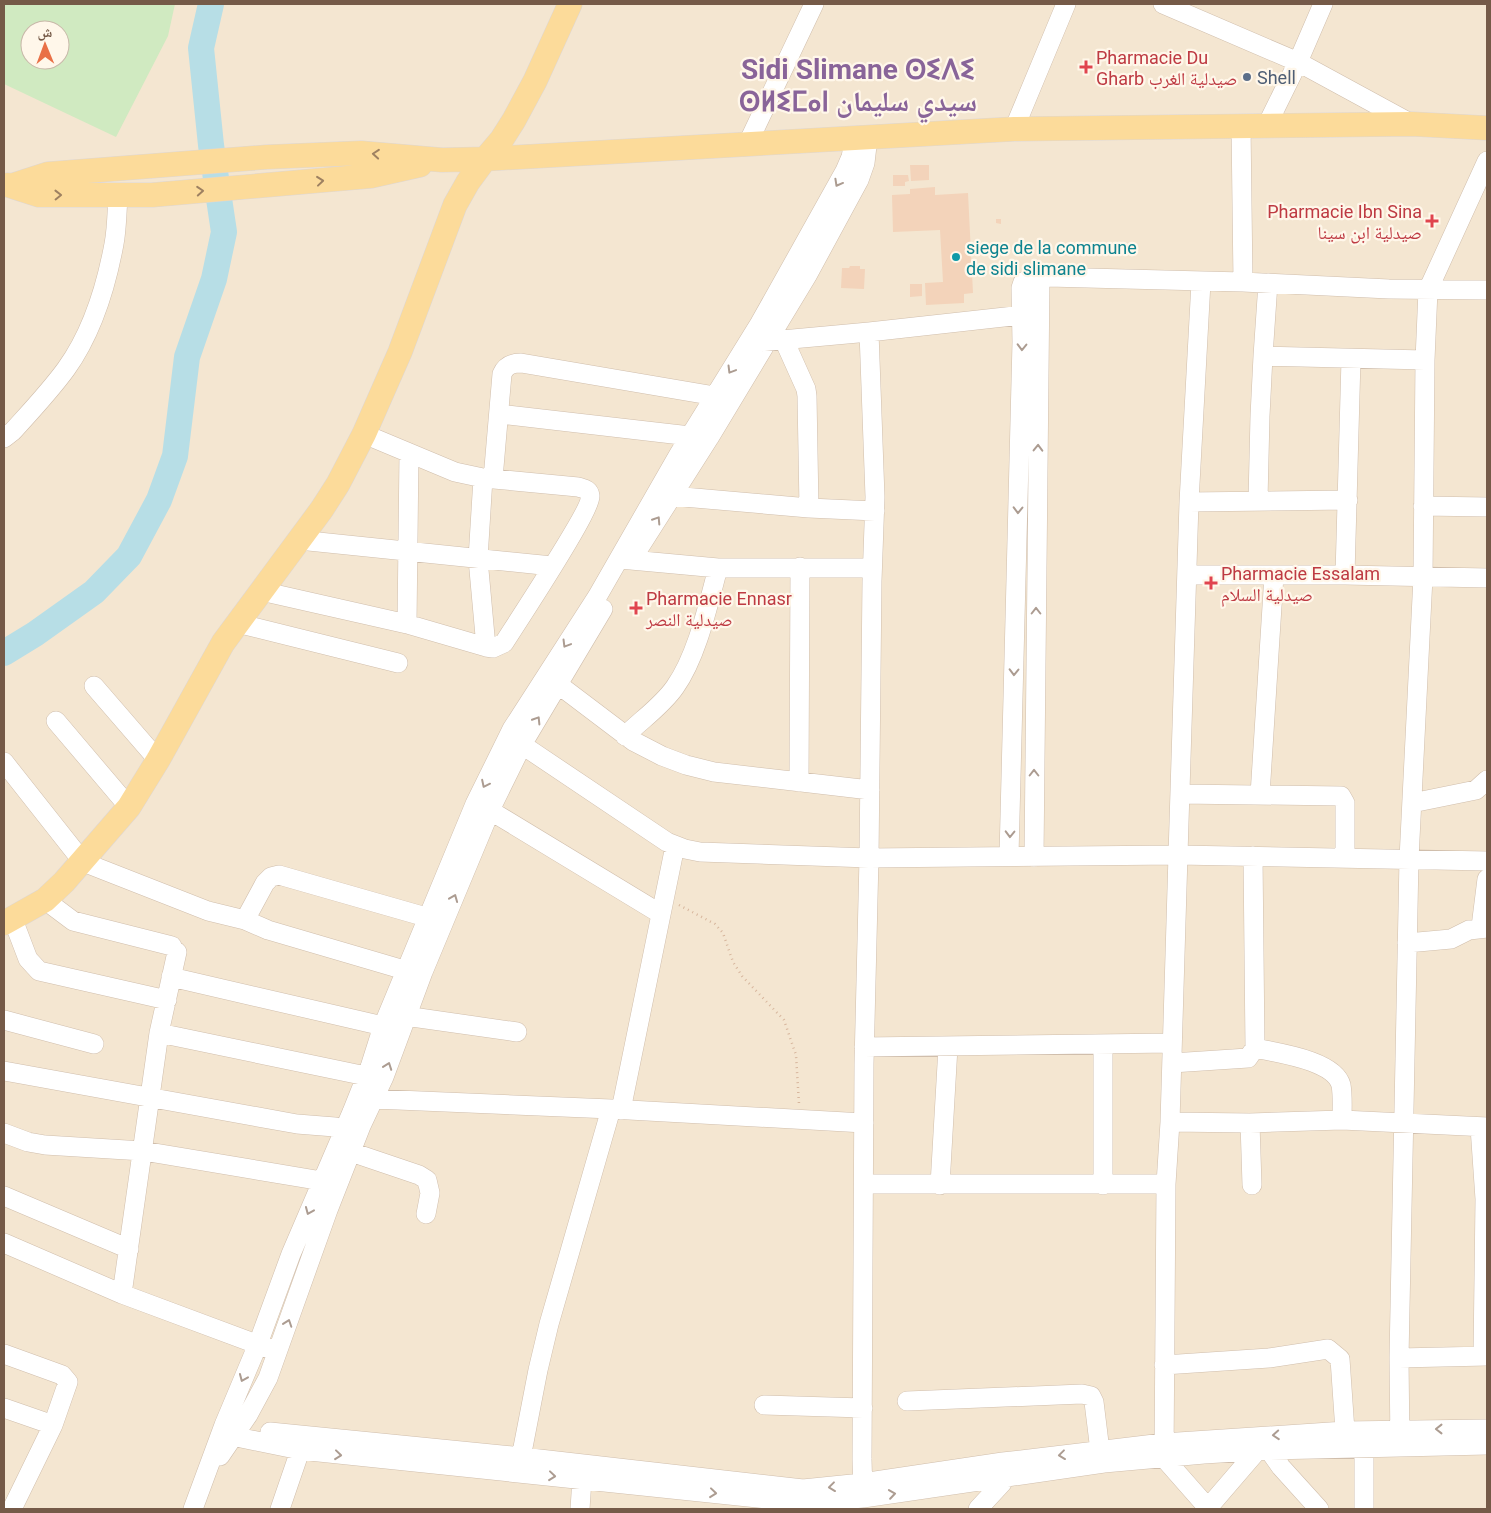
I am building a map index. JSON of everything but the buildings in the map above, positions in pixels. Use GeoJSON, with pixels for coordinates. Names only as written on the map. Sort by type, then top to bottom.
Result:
{"type":"FeatureCollection","features":[{"type":"Feature","properties":{"kind":"main road"},"geometry":{"type":"LineString","coordinates":[[8,920],[45,900],[83,862],[129,807],[158,760],[223,643],[338,484],[364,434],[400,352],[455,205],[468,182],[484,159],[502,140],[514,120],[535,81],[570,4]]}},
{"type":"Feature","properties":{"kind":"main road"},"geometry":{"type":"LineString","coordinates":[[7,185],[48,174],[268,157],[361,153],[442,160],[484,159],[1014,129],[1412,124],[1487,128]]}},
{"type":"Feature","properties":{"kind":"main road"},"geometry":{"type":"LineString","coordinates":[[7,185],[39,195],[152,195],[371,176],[442,160]]}},
{"type":"Feature","properties":{"kind":"street"},"geometry":{"type":"LineString","coordinates":[[747,145],[814,4]]}},
{"type":"Feature","properties":{"kind":"street"},"geometry":{"type":"LineString","coordinates":[[1014,129],[1066,4]]}},
{"type":"Feature","properties":{"kind":"street"},"geometry":{"type":"LineString","coordinates":[[1163,4],[1298,62],[1412,124]]}},
{"type":"Feature","properties":{"kind":"street"},"geometry":{"type":"LineString","coordinates":[[1267,125],[1298,62],[1323,4]]}},
{"type":"Feature","properties":{"kind":"street"},"geometry":{"type":"LineString","coordinates":[[1241,125],[1243,282]]}},
{"type":"Feature","properties":{"kind":"street"},"geometry":{"type":"LineString","coordinates":[[366,1098],[366,1076],[383,1026],[414,973],[468,842],[515,740],[597,597],[672,496],[776,341],[808,274],[854,190],[865,163],[861,138]]}},
{"type":"Feature","properties":{"kind":"street"},"geometry":{"type":"LineString","coordinates":[[468,842],[490,811],[515,740],[559,685],[690,436],[747,342],[845,171],[861,138]]}},
{"type":"Feature","properties":{"kind":"street"},"geometry":{"type":"LineString","coordinates":[[1400,1438],[1399,1358],[1409,859],[1422,577],[1425,360],[1428,290],[1487,160]]}},
{"type":"Feature","properties":{"kind":"street"},"geometry":{"type":"LineString","coordinates":[[4,438],[13,431],[66,369],[89,326],[103,292],[115,243],[118,194]]}},
{"type":"Feature","properties":{"kind":"street"},"geometry":{"type":"LineString","coordinates":[[1034,857],[1036,565],[1030,397],[1030,315],[1022,284],[1027,279],[1040,277],[1243,282],[1428,290],[1487,290]]}},
{"type":"Feature","properties":{"kind":"street"},"geometry":{"type":"LineString","coordinates":[[1201,282],[1189,502],[1172,1063],[1166,1184],[1164,1450],[1208,1509],[1262,1451]]}},
{"type":"Feature","properties":{"kind":"street"},"geometry":{"type":"LineString","coordinates":[[1258,500],[1259,426],[1268,283]]}},
{"type":"Feature","properties":{"kind":"street"},"geometry":{"type":"LineString","coordinates":[[747,342],[776,341],[1030,315]]}},
{"type":"Feature","properties":{"kind":"street"},"geometry":{"type":"LineString","coordinates":[[863,1491],[864,1047],[869,858],[872,568],[875,511],[869,332]]}},
{"type":"Feature","properties":{"kind":"street"},"geometry":{"type":"LineString","coordinates":[[776,341],[806,388],[809,508]]}},
{"type":"Feature","properties":{"kind":"street"},"geometry":{"type":"LineString","coordinates":[[1264,356],[1425,360]]}},
{"type":"Feature","properties":{"kind":"street"},"geometry":{"type":"LineString","coordinates":[[1345,575],[1350,359]]}},
{"type":"Feature","properties":{"kind":"street"},"geometry":{"type":"LineString","coordinates":[[486,647],[478,559],[504,369],[508,365],[516,363],[715,396]]}},
{"type":"Feature","properties":{"kind":"street"},"geometry":{"type":"LineString","coordinates":[[1009,856],[1016,564],[1030,397]]}},
{"type":"Feature","properties":{"kind":"street"},"geometry":{"type":"LineString","coordinates":[[499,414],[690,436]]}},
{"type":"Feature","properties":{"kind":"street"},"geometry":{"type":"LineString","coordinates":[[261,590],[407,624],[493,648],[504,643],[583,515],[590,500],[590,493],[587,490],[574,487],[488,478],[455,472],[364,434]]}},
{"type":"Feature","properties":{"kind":"street"},"geometry":{"type":"LineString","coordinates":[[407,624],[409,453]]}},
{"type":"Feature","properties":{"kind":"street"},"geometry":{"type":"LineString","coordinates":[[672,496],[809,508],[875,511]]}},
{"type":"Feature","properties":{"kind":"street"},"geometry":{"type":"LineString","coordinates":[[1189,502],[1348,500]]}},
{"type":"Feature","properties":{"kind":"street"},"geometry":{"type":"LineString","coordinates":[[1423,506],[1487,507]]}},
{"type":"Feature","properties":{"kind":"street"},"geometry":{"type":"LineString","coordinates":[[299,540],[552,566]]}},
{"type":"Feature","properties":{"kind":"street"},"geometry":{"type":"LineString","coordinates":[[625,560],[718,568],[872,568]]}},
{"type":"Feature","properties":{"kind":"street"},"geometry":{"type":"LineString","coordinates":[[1016,564],[1036,565]]}},
{"type":"Feature","properties":{"kind":"street"},"geometry":{"type":"LineString","coordinates":[[799,782],[800,567]]}},
{"type":"Feature","properties":{"kind":"street"},"geometry":{"type":"LineString","coordinates":[[625,736],[665,699],[675,687],[688,662],[704,620],[718,568]]}},
{"type":"Feature","properties":{"kind":"street"},"geometry":{"type":"LineString","coordinates":[[1187,575],[1345,575],[1487,578]]}},
{"type":"Feature","properties":{"kind":"street"},"geometry":{"type":"LineString","coordinates":[[1260,795],[1274,575]]}},
{"type":"Feature","properties":{"kind":"street"},"geometry":{"type":"LineString","coordinates":[[237,623],[398,663]]}},
{"type":"Feature","properties":{"kind":"street"},"geometry":{"type":"LineString","coordinates":[[559,685],[625,736],[662,756],[686,766],[714,772],[870,790]]}},
{"type":"Feature","properties":{"kind":"street"},"geometry":{"type":"LineString","coordinates":[[94,686],[158,760]]}},
{"type":"Feature","properties":{"kind":"street"},"geometry":{"type":"LineString","coordinates":[[56,721],[129,807]]}},
{"type":"Feature","properties":{"kind":"street"},"geometry":{"type":"LineString","coordinates":[[515,740],[675,846],[700,852],[869,858],[1178,855],[1487,860]]}},
{"type":"Feature","properties":{"kind":"street"},"geometry":{"type":"LineString","coordinates":[[4,762],[83,862],[208,911],[245,920],[268,930],[414,973]]}},
{"type":"Feature","properties":{"kind":"street"},"geometry":{"type":"LineString","coordinates":[[1412,803],[1484,786]]}},
{"type":"Feature","properties":{"kind":"street"},"geometry":{"type":"LineString","coordinates":[[1180,794],[1341,796],[1345,803],[1345,858]]}},
{"type":"Feature","properties":{"kind":"street"},"geometry":{"type":"LineString","coordinates":[[490,811],[663,906]]}},
{"type":"Feature","properties":{"kind":"street"},"geometry":{"type":"LineString","coordinates":[[520,1465],[538,1370],[550,1324],[616,1110],[675,846]]}},
{"type":"Feature","properties":{"kind":"street"},"geometry":{"type":"LineString","coordinates":[[1172,1063],[1248,1058],[1255,1048],[1253,856]]}},
{"type":"Feature","properties":{"kind":"street"},"geometry":{"type":"LineString","coordinates":[[245,920],[265,883],[271,877],[279,876],[436,919]]}},
{"type":"Feature","properties":{"kind":"street"},"geometry":{"type":"LineString","coordinates":[[1407,943],[1451,939],[1469,930],[1484,928],[1487,879]]}},
{"type":"Feature","properties":{"kind":"street"},"geometry":{"type":"LineString","coordinates":[[45,900],[73,921],[175,949],[167,1000],[159,1033],[122,1294]]}},
{"type":"Feature","properties":{"kind":"street"},"geometry":{"type":"LineString","coordinates":[[8,920],[28,959],[39,971],[167,1000]]}},
{"type":"Feature","properties":{"kind":"street"},"geometry":{"type":"LineString","coordinates":[[230,1431],[258,1344],[291,1254],[322,1181],[352,1131],[366,1098],[384,1077],[405,1016],[414,973]]}},
{"type":"Feature","properties":{"kind":"street"},"geometry":{"type":"LineString","coordinates":[[171,977],[383,1026]]}},
{"type":"Feature","properties":{"kind":"street"},"geometry":{"type":"LineString","coordinates":[[405,1016],[517,1032]]}},
{"type":"Feature","properties":{"kind":"street"},"geometry":{"type":"LineString","coordinates":[[4,1020],[94,1044]]}},
{"type":"Feature","properties":{"kind":"street"},"geometry":{"type":"LineString","coordinates":[[159,1033],[366,1076]]}},
{"type":"Feature","properties":{"kind":"street"},"geometry":{"type":"LineString","coordinates":[[864,1047],[1172,1043]]}},
{"type":"Feature","properties":{"kind":"street"},"geometry":{"type":"LineString","coordinates":[[1103,1044],[1103,1185]]}},
{"type":"Feature","properties":{"kind":"street"},"geometry":{"type":"LineString","coordinates":[[940,1184],[948,1047]]}},
{"type":"Feature","properties":{"kind":"street"},"geometry":{"type":"LineString","coordinates":[[1255,1048],[1298,1057],[1330,1069],[1341,1084],[1342,1120]]}},
{"type":"Feature","properties":{"kind":"street"},"geometry":{"type":"LineString","coordinates":[[4,1072],[297,1124],[352,1131]]}},
{"type":"Feature","properties":{"kind":"street"},"geometry":{"type":"LineString","coordinates":[[366,1098],[864,1123]]}},
{"type":"Feature","properties":{"kind":"street"},"geometry":{"type":"LineString","coordinates":[[1170,1122],[1250,1123],[1342,1120],[1484,1127],[1486,1199],[1485,1356],[1399,1358]]}},
{"type":"Feature","properties":{"kind":"street"},"geometry":{"type":"LineString","coordinates":[[1250,1123],[1252,1185]]}},
{"type":"Feature","properties":{"kind":"street"},"geometry":{"type":"LineString","coordinates":[[193,1509],[207,1473],[230,1431],[258,1397],[278,1352],[328,1210],[352,1152],[352,1131]]}},
{"type":"Feature","properties":{"kind":"street"},"geometry":{"type":"LineString","coordinates":[[4,1133],[28,1142],[45,1145],[143,1150],[322,1181]]}},
{"type":"Feature","properties":{"kind":"street"},"geometry":{"type":"LineString","coordinates":[[352,1152],[419,1175],[427,1180],[430,1193],[426,1214]]}},
{"type":"Feature","properties":{"kind":"street"},"geometry":{"type":"LineString","coordinates":[[864,1184],[1166,1184]]}},
{"type":"Feature","properties":{"kind":"street"},"geometry":{"type":"LineString","coordinates":[[4,1196],[129,1249]]}},
{"type":"Feature","properties":{"kind":"street"},"geometry":{"type":"LineString","coordinates":[[4,1243],[122,1294],[278,1352]]}},
{"type":"Feature","properties":{"kind":"street"},"geometry":{"type":"LineString","coordinates":[[1164,1365],[1269,1358],[1328,1349],[1340,1359],[1345,1431]]}},
{"type":"Feature","properties":{"kind":"street"},"geometry":{"type":"LineString","coordinates":[[4,1354],[56,1372],[66,1378],[68,1382],[68,1387],[53,1425],[12,1509]]}},
{"type":"Feature","properties":{"kind":"street"},"geometry":{"type":"LineString","coordinates":[[907,1401],[1082,1394],[1091,1396],[1094,1402],[1100,1451]]}},
{"type":"Feature","properties":{"kind":"street"},"geometry":{"type":"LineString","coordinates":[[764,1405],[863,1408]]}},
{"type":"Feature","properties":{"kind":"street"},"geometry":{"type":"LineString","coordinates":[[4,1408],[53,1425]]}},
{"type":"Feature","properties":{"kind":"street"},"geometry":{"type":"LineString","coordinates":[[520,1465],[582,1479],[805,1500],[1004,1470],[1100,1451],[1262,1451],[1364,1439],[1400,1438],[1487,1429]]}},
{"type":"Feature","properties":{"kind":"street"},"geometry":{"type":"LineString","coordinates":[[230,1431],[302,1443],[520,1465],[805,1500]]}},
{"type":"Feature","properties":{"kind":"street"},"geometry":{"type":"LineString","coordinates":[[1004,1470],[1104,1463],[1164,1450],[1345,1431],[1364,1439]]}},
{"type":"Feature","properties":{"kind":"street"},"geometry":{"type":"LineString","coordinates":[[1400,1438],[1487,1445]]}},
{"type":"Feature","properties":{"kind":"street"},"geometry":{"type":"LineString","coordinates":[[1364,1439],[1364,1509]]}},
{"type":"Feature","properties":{"kind":"street"},"geometry":{"type":"LineString","coordinates":[[280,1509],[302,1443]]}},
{"type":"Feature","properties":{"kind":"street"},"geometry":{"type":"LineString","coordinates":[[1262,1451],[1281,1467],[1319,1509]]}},
{"type":"Feature","properties":{"kind":"street"},"geometry":{"type":"LineString","coordinates":[[978,1509],[995,1492],[1004,1470]]}},
{"type":"Feature","properties":{"kind":"street"},"geometry":{"type":"LineString","coordinates":[[580,1509],[582,1479]]}},
{"type":"Feature","properties":{"kind":"path"},"geometry":{"type":"LineString","coordinates":[[663,906],[715,924],[723,934],[733,962],[742,976],[784,1020],[796,1055],[800,1120]]}},
{"type":"Feature","properties":{"kind":"shaded area"},"geometry":{"type":"Polygon","coordinates":[[[4,4],[1487,4],[1487,1509],[4,1509],[4,4]]]}},
{"type":"Feature","properties":{"kind":"green space"},"geometry":{"type":"Polygon","coordinates":[[[4,4],[175,4],[168,36],[116,137],[4,84],[4,4]]]}},
{"type":"Feature","properties":{"kind":"waterway"},"geometry":{"type":"LineString","coordinates":[[4,653],[35,634],[94,592],[129,556],[159,500],[175,456],[187,357],[214,279],[224,232],[211,145],[201,48],[211,4]]}},
{"type":"Feature","properties":{"kind":"place","name":"Pharmacie Du Gharb صيدلية الغرب"},"geometry":{"type":"Point","coordinates":[1086,67]}},
{"type":"Feature","properties":{"kind":"place","name":"Shell"},"geometry":{"type":"Point","coordinates":[1247,77]}},
{"type":"Feature","properties":{"kind":"place","name":"Pharmacie Ibn Sina صيدلية ابن سينا"},"geometry":{"type":"Point","coordinates":[1432,221]}},
{"type":"Feature","properties":{"kind":"place","name":"siege de la commune de sidi slimane"},"geometry":{"type":"Point","coordinates":[956,257]}},
{"type":"Feature","properties":{"kind":"place","name":"Pharmacie Essalam صيدلية السلام"},"geometry":{"type":"Point","coordinates":[1211,583]}},
{"type":"Feature","properties":{"kind":"place","name":"Pharmacie Ennasr صيدلية النصر"},"geometry":{"type":"Point","coordinates":[636,608]}},
{"type":"Feature","properties":{"kind":"district","name":"Sidi Slimane ⵙⵉⴷⵉ ⵙⵍⵉⵎⴰⵏ سيدي سليمان"},"geometry":{"type":"Point","coordinates":[858,85]}}]}
